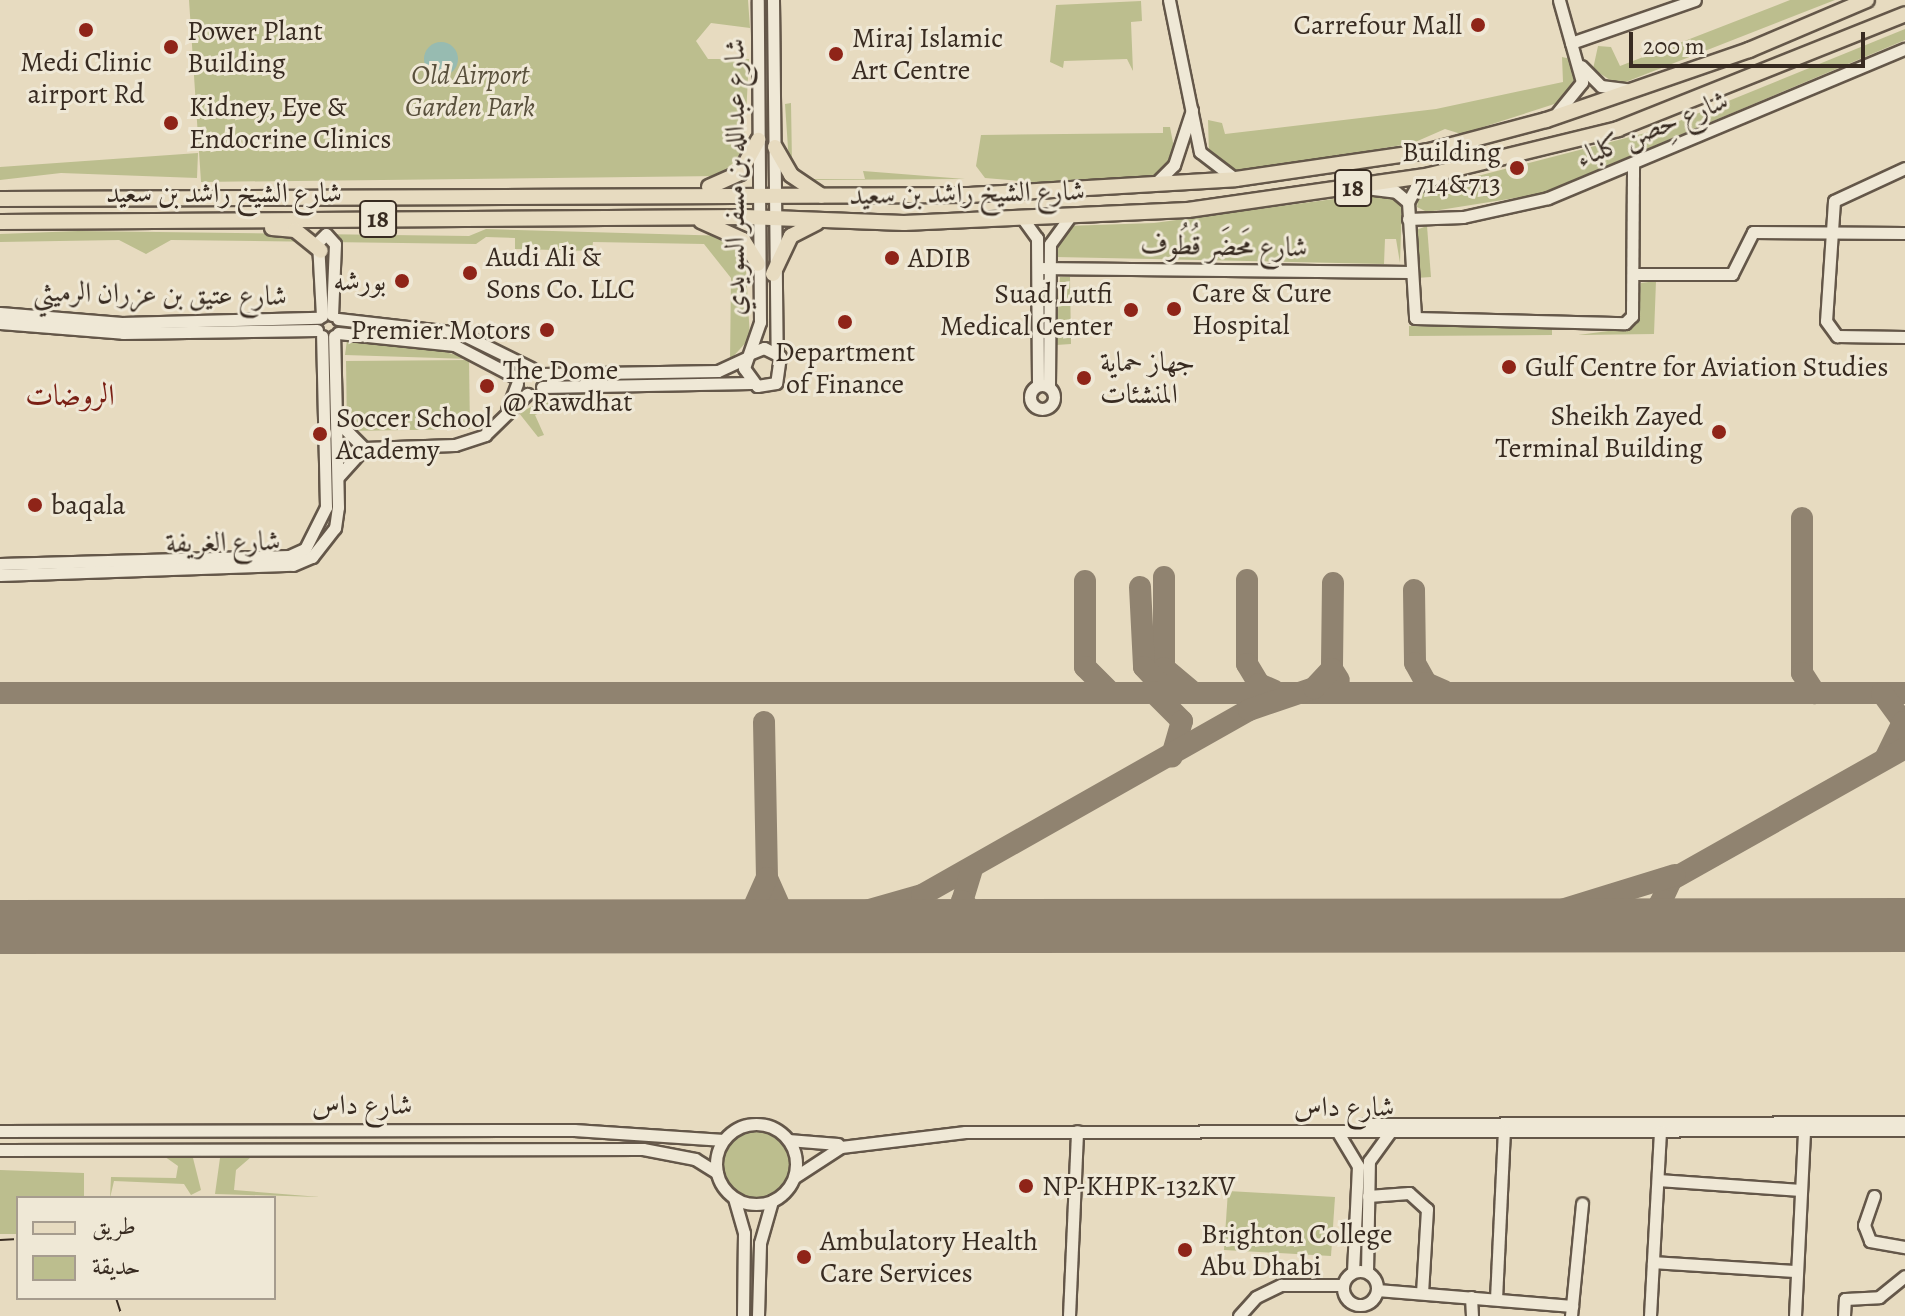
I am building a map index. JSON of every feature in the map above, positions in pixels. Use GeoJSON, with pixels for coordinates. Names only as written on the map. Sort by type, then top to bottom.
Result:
{"type":"FeatureCollection","features":[{"type":"Feature","properties":{"kind":"main road","name":"شارع الشيخ راشد بن سعيد"},"geometry":{"type":"LineString","coordinates":[[0,199],[690,192],[822,197],[1148,189],[1429,151],[1646,89],[1867,0]]}},
{"type":"Feature","properties":{"kind":"main road","name":"شارع الشيخ راشد بن سعيد"},"geometry":{"type":"LineString","coordinates":[[0,222],[185,219],[756,218],[820,222],[1068,219],[1357,188],[1618,129],[1905,14]]}},
{"type":"Feature","properties":{"kind":"main road"},"geometry":{"type":"LineString","coordinates":[[690,192],[733,179],[758,140]]}},
{"type":"Feature","properties":{"kind":"main road"},"geometry":{"type":"LineString","coordinates":[[775,147],[791,175],[822,197]]}},
{"type":"Feature","properties":{"kind":"main road"},"geometry":{"type":"LineString","coordinates":[[693,218],[743,240],[758,264]]}},
{"type":"Feature","properties":{"kind":"main road"},"geometry":{"type":"LineString","coordinates":[[185,219],[295,230],[321,251]]}},
{"type":"Feature","properties":{"kind":"main road"},"geometry":{"type":"LineString","coordinates":[[773,274],[793,234],[820,222]]}},
{"type":"Feature","properties":{"kind":"street","name":"شارع عبدالله بن مسفر السويدي"},"geometry":{"type":"LineString","coordinates":[[749,355],[760,322],[756,218],[758,0]]}},
{"type":"Feature","properties":{"kind":"street","name":"شارع عبدالله بن مسفر السويدي"},"geometry":{"type":"LineString","coordinates":[[751,383],[776,383],[784,367],[777,353],[773,274],[773,0]]}},
{"type":"Feature","properties":{"kind":"street"},"geometry":{"type":"LineString","coordinates":[[1169,0],[1203,156],[1236,179]]}},
{"type":"Feature","properties":{"kind":"street"},"geometry":{"type":"LineString","coordinates":[[1546,120],[1579,94],[1578,62],[1559,0]]}},
{"type":"Feature","properties":{"kind":"street"},"geometry":{"type":"LineString","coordinates":[[1660,0],[1664,12]]}},
{"type":"Feature","properties":{"kind":"street"},"geometry":{"type":"LineString","coordinates":[[1571,43],[1695,0]]}},
{"type":"Feature","properties":{"kind":"street","name":"شارع حِصن كلباء"},"geometry":{"type":"LineString","coordinates":[[1408,219],[1503,210],[1633,165],[1905,49]]}},
{"type":"Feature","properties":{"kind":"street"},"geometry":{"type":"LineString","coordinates":[[1578,62],[1601,86],[1646,89]]}},
{"type":"Feature","properties":{"kind":"street"},"geometry":{"type":"LineString","coordinates":[[1148,189],[1174,165],[1192,110]]}},
{"type":"Feature","properties":{"kind":"street"},"geometry":{"type":"LineString","coordinates":[[1469,165],[1421,184],[1408,202],[1410,308],[1422,323],[1625,323],[1633,274],[1633,165]]}},
{"type":"Feature","properties":{"kind":"street"},"geometry":{"type":"LineString","coordinates":[[1905,168],[1834,201],[1830,233],[1828,328],[1842,336],[1905,337]]}},
{"type":"Feature","properties":{"kind":"street"},"geometry":{"type":"LineString","coordinates":[[1357,188],[1396,192],[1408,202]]}},
{"type":"Feature","properties":{"kind":"street"},"geometry":{"type":"LineString","coordinates":[[1023,219],[1037,238],[1044,268]]}},
{"type":"Feature","properties":{"kind":"street"},"geometry":{"type":"LineString","coordinates":[[1043,386],[1044,268],[1051,238],[1068,219]]}},
{"type":"Feature","properties":{"kind":"street"},"geometry":{"type":"LineString","coordinates":[[1633,274],[1732,274],[1753,232],[1905,233]]}},
{"type":"Feature","properties":{"kind":"street","name":"شارع الغريفة"},"geometry":{"type":"LineString","coordinates":[[0,564],[289,556],[305,549],[326,507],[328,325],[331,234],[320,238],[328,325],[335,420],[337,479],[335,528],[319,551],[293,565],[0,575]]}},
{"type":"Feature","properties":{"kind":"street","name":"شارع مَحضَر قُطُوف"},"geometry":{"type":"LineString","coordinates":[[1044,268],[1410,272]]}},
{"type":"Feature","properties":{"kind":"street","name":"شارع عتيق بن عزران الرميثي"},"geometry":{"type":"LineString","coordinates":[[0,313],[122,323],[328,325],[460,333],[531,368],[542,381]]}},
{"type":"Feature","properties":{"kind":"street","name":"شارع عتيق بن عزران الرميثي"},"geometry":{"type":"LineString","coordinates":[[0,323],[123,333],[328,325],[454,345],[517,381],[527,394]]}},
{"type":"Feature","properties":{"kind":"street"},"geometry":{"type":"LineString","coordinates":[[337,479],[364,448],[465,443],[505,414],[542,381],[718,371],[749,355],[777,353]]}},
{"type":"Feature","properties":{"kind":"street"},"geometry":{"type":"LineString","coordinates":[[542,381],[751,383],[749,355]]}},
{"type":"Feature","properties":{"kind":"street"},"geometry":{"type":"LineString","coordinates":[[505,414],[517,381],[531,368]]}},
{"type":"Feature","properties":{"kind":"street"},"geometry":{"type":"LineString","coordinates":[[335,420],[364,448]]}},
{"type":"Feature","properties":{"kind":"street","name":"شارع داس"},"geometry":{"type":"LineString","coordinates":[[788,1140],[828,1145],[992,1126],[1905,1122]]}},
{"type":"Feature","properties":{"kind":"street"},"geometry":{"type":"LineString","coordinates":[[743,1316],[744,1233],[734,1198],[717,1173],[724,1140],[753,1124],[788,1140],[795,1177],[772,1201],[760,1243],[758,1316]]}},
{"type":"Feature","properties":{"kind":"street","name":"شارع داس"},"geometry":{"type":"LineString","coordinates":[[0,1131],[574,1130],[724,1140]]}},
{"type":"Feature","properties":{"kind":"street","name":"شارع داس"},"geometry":{"type":"LineString","coordinates":[[795,1177],[816,1159],[851,1145],[965,1132],[1905,1130]]}},
{"type":"Feature","properties":{"kind":"street"},"geometry":{"type":"LineString","coordinates":[[1069,1316],[1077,1131]]}},
{"type":"Feature","properties":{"kind":"street"},"geometry":{"type":"LineString","coordinates":[[1337,1131],[1363,1166],[1367,1272],[1377,1290]]}},
{"type":"Feature","properties":{"kind":"street"},"geometry":{"type":"LineString","coordinates":[[1363,1166],[1391,1131]]}},
{"type":"Feature","properties":{"kind":"street"},"geometry":{"type":"LineString","coordinates":[[1496,1299],[1504,1131]]}},
{"type":"Feature","properties":{"kind":"street"},"geometry":{"type":"LineString","coordinates":[[1650,1316],[1660,1131]]}},
{"type":"Feature","properties":{"kind":"street"},"geometry":{"type":"LineString","coordinates":[[1795,1316],[1804,1131]]}},
{"type":"Feature","properties":{"kind":"street","name":"شارع داس"},"geometry":{"type":"LineString","coordinates":[[0,1150],[643,1149],[695,1159],[717,1173]]}},
{"type":"Feature","properties":{"kind":"street"},"geometry":{"type":"LineString","coordinates":[[1658,1180],[1801,1190]]}},
{"type":"Feature","properties":{"kind":"street"},"geometry":{"type":"LineString","coordinates":[[1364,1198],[1409,1193],[1427,1209],[1422,1293]]}},
{"type":"Feature","properties":{"kind":"street"},"geometry":{"type":"LineString","coordinates":[[1874,1196],[1864,1225],[1870,1241],[1905,1247]]}},
{"type":"Feature","properties":{"kind":"street"},"geometry":{"type":"LineString","coordinates":[[734,1198],[772,1201]]}},
{"type":"Feature","properties":{"kind":"street"},"geometry":{"type":"LineString","coordinates":[[1343,1285],[1353,1272],[1364,1198]]}},
{"type":"Feature","properties":{"kind":"street"},"geometry":{"type":"LineString","coordinates":[[1377,1290],[1496,1299],[1572,1311],[1582,1204]]}},
{"type":"Feature","properties":{"kind":"street"},"geometry":{"type":"LineString","coordinates":[[1653,1262],[1797,1271]]}},
{"type":"Feature","properties":{"kind":"street"},"geometry":{"type":"LineString","coordinates":[[1353,1272],[1367,1272]]}},
{"type":"Feature","properties":{"kind":"street"},"geometry":{"type":"LineString","coordinates":[[1844,1316],[1845,1299],[1879,1297],[1905,1276]]}},
{"type":"Feature","properties":{"kind":"street"},"geometry":{"type":"LineString","coordinates":[[1239,1316],[1256,1297],[1281,1285],[1343,1285]]}},
{"type":"Feature","properties":{"kind":"street"},"geometry":{"type":"LineString","coordinates":[[1343,1285],[1347,1300],[1359,1311],[1377,1290]]}},
{"type":"Feature","properties":{"kind":"street"},"geometry":{"type":"LineString","coordinates":[[1471,1297],[1472,1316]]}},
{"type":"Feature","properties":{"kind":"green space","name":"Old Airport Garden Park"},"geometry":{"type":"Polygon","coordinates":[[[189,0],[748,0],[750,28],[711,23],[696,41],[708,59],[749,59],[744,153],[719,176],[201,182],[189,0]]]}},
{"type":"Feature","properties":{"kind":"green space"},"geometry":{"type":"Polygon","coordinates":[[[1790,0],[1835,0],[1618,85],[1593,69],[1598,46],[1611,47],[1620,66],[1790,0]]]}},
{"type":"Feature","properties":{"kind":"green space"},"geometry":{"type":"Polygon","coordinates":[[[1141,1],[1142,21],[1131,22],[1133,71],[1127,59],[1064,61],[1063,68],[1050,62],[1056,5],[1141,1]]]}},
{"type":"Feature","properties":{"kind":"green space"},"geometry":{"type":"Polygon","coordinates":[[[1905,29],[1905,40],[1540,194],[1427,212],[1417,207],[1419,195],[1431,188],[1657,130],[1905,29]]]}},
{"type":"Feature","properties":{"kind":"green space"},"geometry":{"type":"Polygon","coordinates":[[[1562,57],[1571,59],[1577,82],[1570,99],[1461,134],[1445,129],[1413,143],[1237,174],[1209,154],[1208,120],[1222,123],[1225,134],[1436,109],[1563,82],[1562,57]]]}},
{"type":"Feature","properties":{"kind":"green space"},"geometry":{"type":"Polygon","coordinates":[[[791,103],[792,163],[809,179],[865,179],[863,171],[965,179],[805,180],[789,163],[785,104],[791,103]]]}},
{"type":"Feature","properties":{"kind":"green space"},"geometry":{"type":"Polygon","coordinates":[[[1163,127],[1170,127],[1175,153],[1160,177],[1058,184],[985,178],[976,166],[981,135],[1163,133],[1163,127]]]}},
{"type":"Feature","properties":{"kind":"green space"},"geometry":{"type":"Polygon","coordinates":[[[198,153],[197,178],[61,173],[0,180],[0,167],[198,153]]]}},
{"type":"Feature","properties":{"kind":"green space"},"geometry":{"type":"Polygon","coordinates":[[[1388,196],[1402,204],[1400,263],[1396,239],[1385,239],[1384,264],[1056,257],[1057,235],[1066,226],[1154,223],[1349,197],[1388,196]]]}},
{"type":"Feature","properties":{"kind":"green space"},"geometry":{"type":"Polygon","coordinates":[[[1427,226],[1431,277],[1416,278],[1416,230],[1427,226]]]}},
{"type":"Feature","properties":{"kind":"green space"},"geometry":{"type":"Polygon","coordinates":[[[486,229],[730,236],[745,253],[750,338],[730,360],[731,278],[704,244],[593,242],[592,251],[515,249],[515,238],[486,237],[476,244],[171,240],[146,254],[119,240],[0,242],[0,234],[78,231],[469,236],[486,229]]]}},
{"type":"Feature","properties":{"kind":"green space"},"geometry":{"type":"Polygon","coordinates":[[[1060,277],[1070,277],[1071,344],[1056,345],[1060,277]]]}},
{"type":"Feature","properties":{"kind":"green space"},"geometry":{"type":"Polygon","coordinates":[[[1656,281],[1654,334],[1578,335],[1631,328],[1641,283],[1656,281]]]}},
{"type":"Feature","properties":{"kind":"green space"},"geometry":{"type":"Polygon","coordinates":[[[1409,326],[1552,329],[1552,335],[1409,336],[1409,326]]]}},
{"type":"Feature","properties":{"kind":"green space"},"geometry":{"type":"Polygon","coordinates":[[[394,338],[470,359],[345,355],[347,340],[394,338]]]}},
{"type":"Feature","properties":{"kind":"green space"},"geometry":{"type":"Polygon","coordinates":[[[469,360],[470,429],[347,431],[346,361],[469,360]]]}},
{"type":"Feature","properties":{"kind":"green space"},"geometry":{"type":"Polygon","coordinates":[[[588,393],[535,415],[544,435],[538,437],[519,413],[555,395],[588,393]]]}},
{"type":"Feature","properties":{"kind":"green space"},"geometry":{"type":"Polygon","coordinates":[[[758,1130],[783,1140],[793,1165],[783,1190],[758,1200],[733,1190],[723,1165],[733,1140],[758,1130]]]}},
{"type":"Feature","properties":{"kind":"green space"},"geometry":{"type":"Polygon","coordinates":[[[257,1152],[236,1170],[234,1190],[320,1197],[215,1194],[220,1158],[257,1152]]]}},
{"type":"Feature","properties":{"kind":"green space"},"geometry":{"type":"Polygon","coordinates":[[[161,1154],[193,1158],[201,1190],[191,1195],[184,1184],[114,1181],[110,1196],[111,1177],[176,1178],[178,1166],[161,1154]]]}},
{"type":"Feature","properties":{"kind":"green space"},"geometry":{"type":"Polygon","coordinates":[[[0,1170],[84,1173],[84,1196],[16,1196],[16,1234],[0,1234],[0,1170]]]}},
{"type":"Feature","properties":{"kind":"green space"},"geometry":{"type":"Polygon","coordinates":[[[1228,1191],[1335,1197],[1331,1256],[1224,1250],[1228,1191]]]}},
{"type":"Feature","properties":{"kind":"water"},"geometry":{"type":"Polygon","coordinates":[[[441,42],[453,47],[458,59],[453,71],[441,76],[429,71],[424,59],[429,47],[441,42]]]}},
{"type":"Feature","properties":{"kind":"taxiway"},"geometry":{"type":"LineString","coordinates":[[1802,518],[1802,673],[1815,693]]}},
{"type":"Feature","properties":{"kind":"taxiway"},"geometry":{"type":"LineString","coordinates":[[1164,577],[1164,668],[1191,691]]}},
{"type":"Feature","properties":{"kind":"taxiway"},"geometry":{"type":"LineString","coordinates":[[1247,580],[1247,664],[1259,684],[1275,691]]}},
{"type":"Feature","properties":{"kind":"taxiway"},"geometry":{"type":"LineString","coordinates":[[1085,581],[1085,667],[1109,691]]}},
{"type":"Feature","properties":{"kind":"taxiway"},"geometry":{"type":"LineString","coordinates":[[1333,583],[1332,669],[1339,680]]}},
{"type":"Feature","properties":{"kind":"taxiway"},"geometry":{"type":"LineString","coordinates":[[1140,587],[1144,667],[1167,692]]}},
{"type":"Feature","properties":{"kind":"taxiway"},"geometry":{"type":"LineString","coordinates":[[1414,590],[1415,663],[1426,683],[1444,691]]}},
{"type":"Feature","properties":{"kind":"taxiway"},"geometry":{"type":"LineString","coordinates":[[764,722],[767,878],[783,914],[813,926],[922,895],[1249,710],[1314,688],[1332,669]]}},
{"type":"Feature","properties":{"kind":"taxiway"},"geometry":{"type":"LineString","coordinates":[[1153,692],[1182,721],[1172,757]]}},
{"type":"Feature","properties":{"kind":"taxiway"},"geometry":{"type":"LineString","coordinates":[[0,693],[1905,693]]}},
{"type":"Feature","properties":{"kind":"taxiway"},"geometry":{"type":"LineString","coordinates":[[1882,693],[1903,722],[1886,757]]}},
{"type":"Feature","properties":{"kind":"taxiway"},"geometry":{"type":"LineString","coordinates":[[1696,925],[1660,904],[1671,880],[1905,748]]}},
{"type":"Feature","properties":{"kind":"taxiway"},"geometry":{"type":"LineString","coordinates":[[972,869],[962,901],[986,926]]}},
{"type":"Feature","properties":{"kind":"taxiway"},"geometry":{"type":"LineString","coordinates":[[1461,926],[1542,916],[1675,875]]}},
{"type":"Feature","properties":{"kind":"taxiway"},"geometry":{"type":"LineString","coordinates":[[715,926],[752,911],[767,878]]}},
{"type":"Feature","properties":{"kind":"runway"},"geometry":{"type":"LineString","coordinates":[[0,927],[1905,925]]}},
{"type":"Feature","properties":{"kind":"railway"},"geometry":{"type":"LineString","coordinates":[[0,1240],[16,1239]]}},
{"type":"Feature","properties":{"kind":"railway"},"geometry":{"type":"LineString","coordinates":[[117,1300],[122,1316]]}},
{"type":"Feature","properties":{"kind":"place","name":"Carrefour Mall"},"geometry":{"type":"Point","coordinates":[1478,25]}},
{"type":"Feature","properties":{"kind":"place","name":"Medi Clinic airport Rd"},"geometry":{"type":"Point","coordinates":[86,30]}},
{"type":"Feature","properties":{"kind":"place","name":"Power Plant Building"},"geometry":{"type":"Point","coordinates":[171,47]}},
{"type":"Feature","properties":{"kind":"place","name":"Miraj Islamic Art Centre"},"geometry":{"type":"Point","coordinates":[836,54]}},
{"type":"Feature","properties":{"kind":"place","name":"Kidney, Eye & Endocrine Clinics"},"geometry":{"type":"Point","coordinates":[171,123]}},
{"type":"Feature","properties":{"kind":"place","name":"Building 714&713"},"geometry":{"type":"Point","coordinates":[1517,168]}},
{"type":"Feature","properties":{"kind":"place","name":"ADIB"},"geometry":{"type":"Point","coordinates":[892,258]}},
{"type":"Feature","properties":{"kind":"place","name":"Audi Ali & Sons Co. LLC"},"geometry":{"type":"Point","coordinates":[470,273]}},
{"type":"Feature","properties":{"kind":"place","name":"بورشه"},"geometry":{"type":"Point","coordinates":[402,281]}},
{"type":"Feature","properties":{"kind":"place","name":"Care & Cure Hospital"},"geometry":{"type":"Point","coordinates":[1174,309]}},
{"type":"Feature","properties":{"kind":"place","name":"Suad Lutfi Medical Center"},"geometry":{"type":"Point","coordinates":[1131,310]}},
{"type":"Feature","properties":{"kind":"place","name":"Department of Finance"},"geometry":{"type":"Point","coordinates":[845,322]}},
{"type":"Feature","properties":{"kind":"place","name":"Premier Motors"},"geometry":{"type":"Point","coordinates":[547,330]}},
{"type":"Feature","properties":{"kind":"place","name":"Gulf Centre for Aviation Studies"},"geometry":{"type":"Point","coordinates":[1509,367]}},
{"type":"Feature","properties":{"kind":"place","name":"جهاز حماية المنشئات"},"geometry":{"type":"Point","coordinates":[1084,378]}},
{"type":"Feature","properties":{"kind":"place","name":"The Dome @ Rawdhat"},"geometry":{"type":"Point","coordinates":[487,386]}},
{"type":"Feature","properties":{"kind":"place","name":"Sheikh Zayed Terminal Building"},"geometry":{"type":"Point","coordinates":[1719,432]}},
{"type":"Feature","properties":{"kind":"place","name":"Soccer School Academy"},"geometry":{"type":"Point","coordinates":[320,434]}},
{"type":"Feature","properties":{"kind":"place","name":"baqala"},"geometry":{"type":"Point","coordinates":[35,505]}},
{"type":"Feature","properties":{"kind":"place","name":"NP-KHPK-132KV"},"geometry":{"type":"Point","coordinates":[1026,1186]}},
{"type":"Feature","properties":{"kind":"place","name":"Brighton College Abu Dhabi"},"geometry":{"type":"Point","coordinates":[1185,1250]}},
{"type":"Feature","properties":{"kind":"place","name":"Ambulatory Health Care Services"},"geometry":{"type":"Point","coordinates":[804,1257]}},
{"type":"Feature","properties":{"kind":"district","name":"الروضات"},"geometry":{"type":"Point","coordinates":[70,395]}}]}
